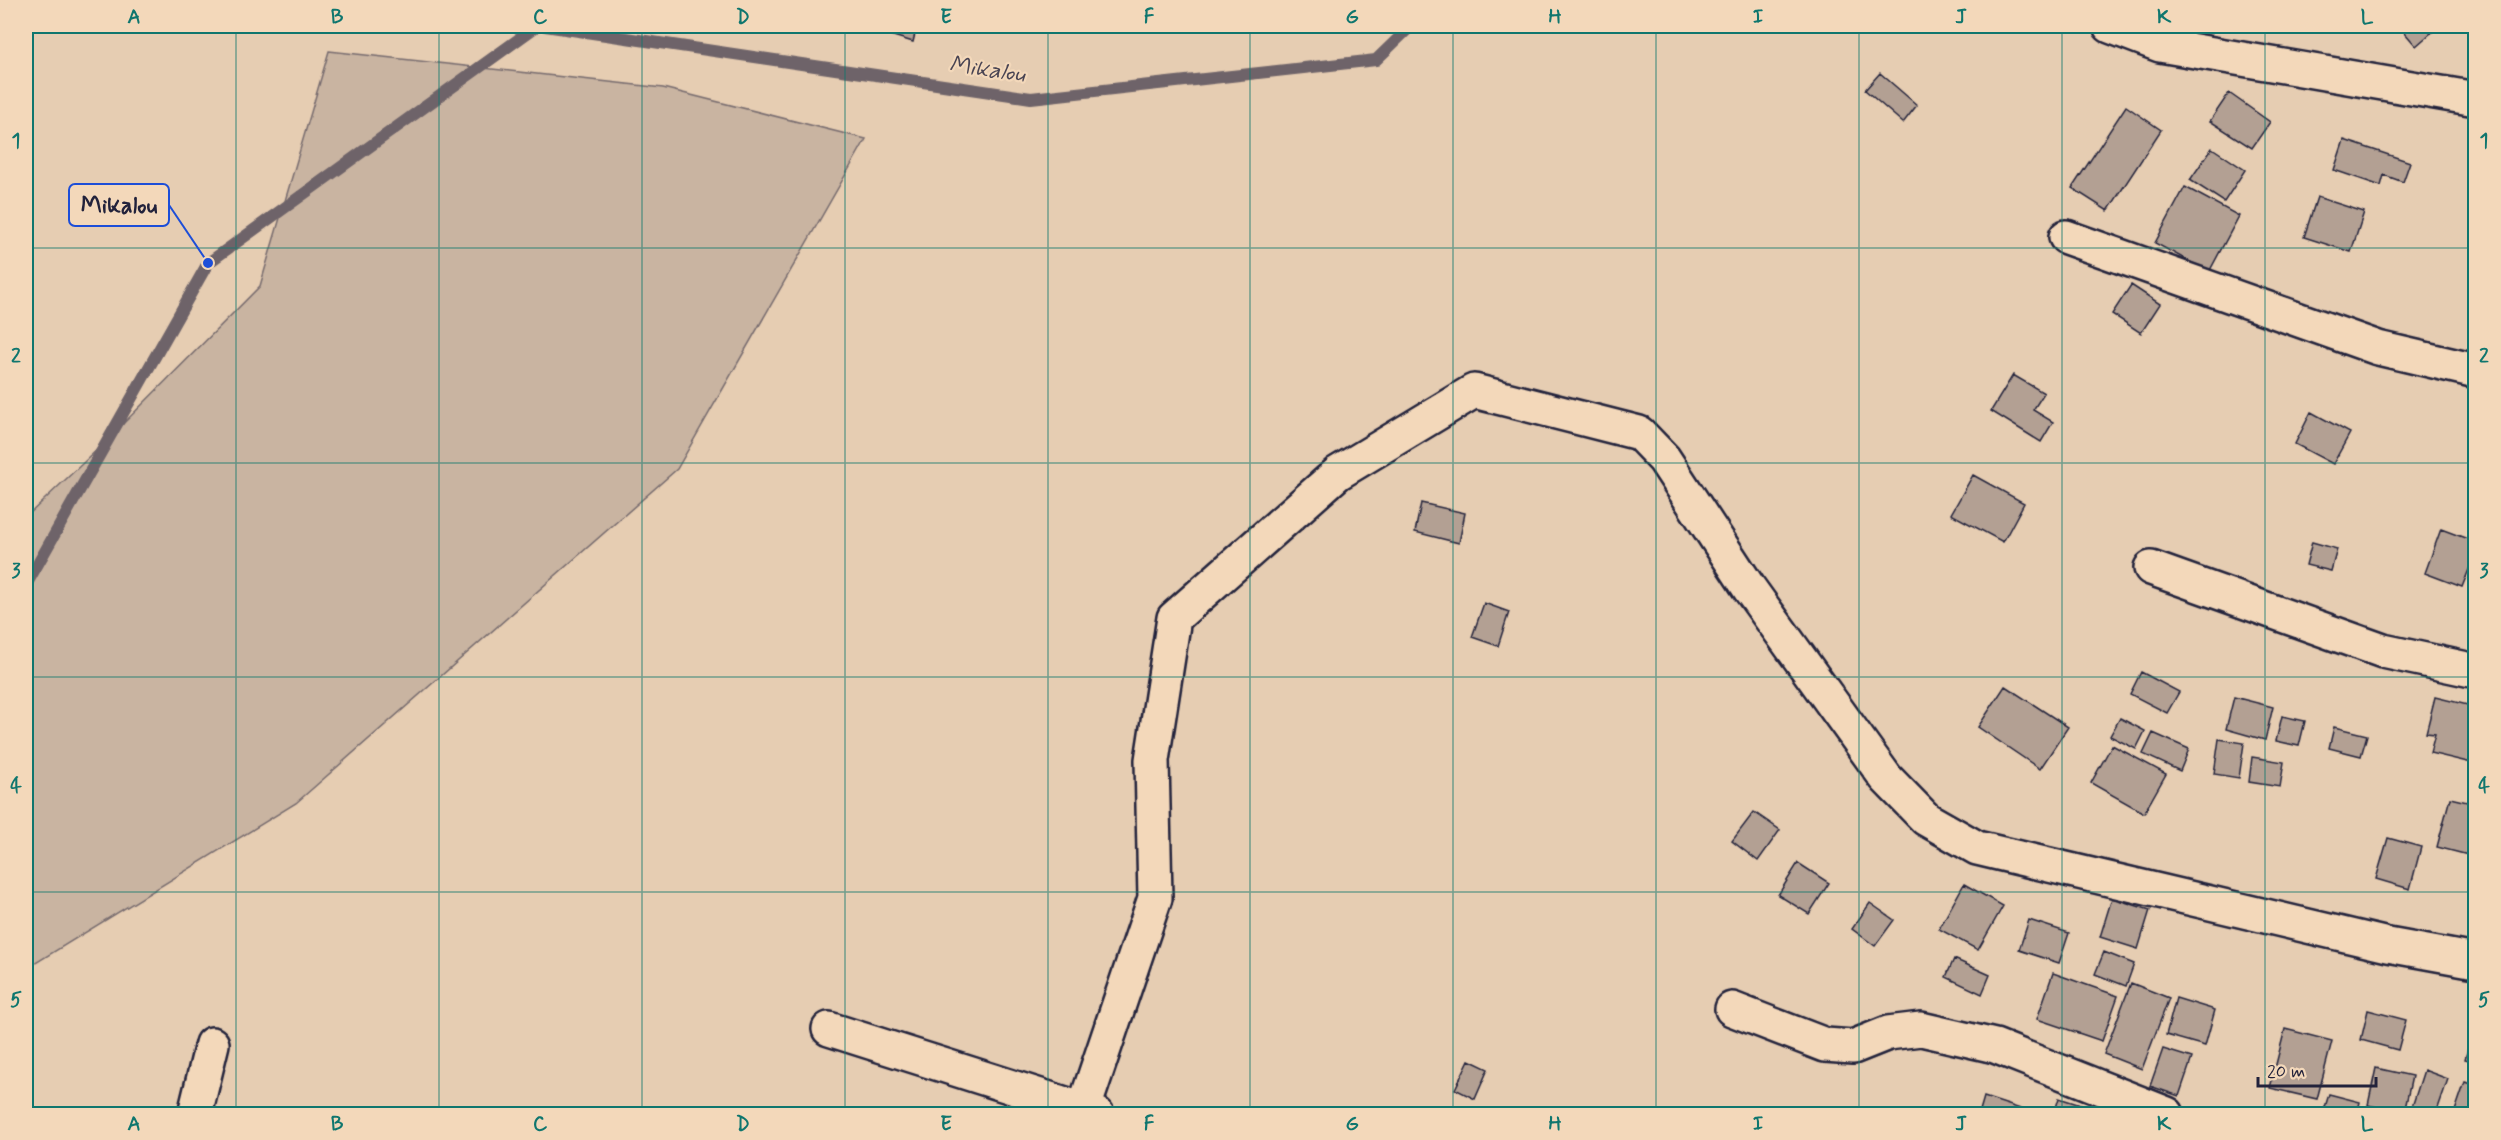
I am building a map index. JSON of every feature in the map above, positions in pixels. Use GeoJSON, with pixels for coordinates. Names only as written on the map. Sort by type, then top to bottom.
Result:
{"type":"FeatureCollection","features":[{"type":"Feature","properties":{"kind":"street"},"geometry":{"type":"LineString","coordinates":[[2110,26],[2160,45],[2475,99]]}},
{"type":"Feature","properties":{"kind":"street"},"geometry":{"type":"LineString","coordinates":[[2066,237],[2378,348],[2475,371]]}},
{"type":"Feature","properties":{"kind":"street"},"geometry":{"type":"LineString","coordinates":[[829,1029],[1087,1113],[1155,898],[1152,760],[1174,618],[1338,474],[1474,391],[1639,433],[1664,459],[1749,588],[1886,778],[1926,819],[1956,837],[1977,848],[2388,945],[2475,961]]}},
{"type":"Feature","properties":{"kind":"street"},"geometry":{"type":"LineString","coordinates":[[2151,568],[2383,651],[2475,671]]}},
{"type":"Feature","properties":{"kind":"street"},"geometry":{"type":"LineString","coordinates":[[1732,1009],[1825,1045],[1853,1047],[1888,1033],[1921,1029],[1995,1046],[2166,1114]]}},
{"type":"Feature","properties":{"kind":"street"},"geometry":{"type":"LineString","coordinates":[[195,1114],[212,1044]]}},
{"type":"Feature","properties":{"kind":"shaded area"},"geometry":{"type":"Polygon","coordinates":[[[329,51],[663,88],[866,139],[677,469],[296,803],[26,969],[26,517],[103,444],[260,286],[329,51]]]}},
{"type":"Feature","properties":{"kind":"building"},"geometry":{"type":"Polygon","coordinates":[[[893,26],[917,26],[913,42],[890,35],[893,26]]]}},
{"type":"Feature","properties":{"kind":"building"},"geometry":{"type":"Polygon","coordinates":[[[2399,26],[2439,26],[2416,46],[2399,26]]]}},
{"type":"Feature","properties":{"kind":"building"},"geometry":{"type":"Polygon","coordinates":[[[1880,73],[1917,105],[1903,123],[1865,90],[1880,73]]]}},
{"type":"Feature","properties":{"kind":"building"},"geometry":{"type":"Polygon","coordinates":[[[2229,93],[2270,122],[2252,148],[2210,121],[2229,93]]]}},
{"type":"Feature","properties":{"kind":"building"},"geometry":{"type":"Polygon","coordinates":[[[2126,106],[2161,130],[2108,211],[2072,188],[2126,106]]]}},
{"type":"Feature","properties":{"kind":"building"},"geometry":{"type":"Polygon","coordinates":[[[2344,140],[2410,162],[2403,182],[2384,175],[2381,186],[2334,170],[2344,140]]]}},
{"type":"Feature","properties":{"kind":"building"},"geometry":{"type":"Polygon","coordinates":[[[2212,148],[2245,170],[2224,202],[2190,180],[2212,148]]]}},
{"type":"Feature","properties":{"kind":"building"},"geometry":{"type":"Polygon","coordinates":[[[2185,187],[2239,216],[2209,272],[2155,243],[2185,187]]]}},
{"type":"Feature","properties":{"kind":"building"},"geometry":{"type":"Polygon","coordinates":[[[2317,197],[2364,212],[2351,252],[2304,237],[2317,197]]]}},
{"type":"Feature","properties":{"kind":"building"},"geometry":{"type":"Polygon","coordinates":[[[2131,285],[2160,304],[2141,333],[2112,314],[2131,285]]]}},
{"type":"Feature","properties":{"kind":"building"},"geometry":{"type":"Polygon","coordinates":[[[2013,375],[2044,393],[2033,410],[2053,422],[2041,442],[1991,411],[2013,375]]]}},
{"type":"Feature","properties":{"kind":"building"},"geometry":{"type":"Polygon","coordinates":[[[2311,412],[2350,433],[2333,464],[2295,444],[2311,412]]]}},
{"type":"Feature","properties":{"kind":"building"},"geometry":{"type":"Polygon","coordinates":[[[1973,475],[2024,503],[2003,542],[1951,514],[1973,475]]]}},
{"type":"Feature","properties":{"kind":"building"},"geometry":{"type":"Polygon","coordinates":[[[1421,503],[1465,513],[1459,543],[1415,532],[1421,503]]]}},
{"type":"Feature","properties":{"kind":"building"},"geometry":{"type":"Polygon","coordinates":[[[2441,529],[2476,542],[2476,552],[2462,587],[2425,573],[2441,529]]]}},
{"type":"Feature","properties":{"kind":"building"},"geometry":{"type":"Polygon","coordinates":[[[2312,542],[2337,549],[2331,571],[2306,565],[2312,542]]]}},
{"type":"Feature","properties":{"kind":"building"},"geometry":{"type":"Polygon","coordinates":[[[1484,603],[1509,612],[1498,646],[1472,637],[1484,603]]]}},
{"type":"Feature","properties":{"kind":"building"},"geometry":{"type":"Polygon","coordinates":[[[2141,672],[2179,692],[2167,713],[2130,694],[2141,672]]]}},
{"type":"Feature","properties":{"kind":"building"},"geometry":{"type":"Polygon","coordinates":[[[2005,686],[2068,727],[2040,769],[1978,727],[2005,686]]]}},
{"type":"Feature","properties":{"kind":"building"},"geometry":{"type":"Polygon","coordinates":[[[2234,697],[2273,707],[2265,740],[2226,729],[2234,697]]]}},
{"type":"Feature","properties":{"kind":"building"},"geometry":{"type":"Polygon","coordinates":[[[2435,697],[2476,707],[2476,764],[2430,753],[2435,734],[2426,733],[2435,697]]]}},
{"type":"Feature","properties":{"kind":"building"},"geometry":{"type":"Polygon","coordinates":[[[2282,716],[2305,721],[2299,746],[2276,741],[2282,716]]]}},
{"type":"Feature","properties":{"kind":"building"},"geometry":{"type":"Polygon","coordinates":[[[2120,718],[2145,731],[2136,749],[2110,736],[2120,718]]]}},
{"type":"Feature","properties":{"kind":"building"},"geometry":{"type":"Polygon","coordinates":[[[2334,727],[2367,735],[2361,756],[2329,748],[2334,727]]]}},
{"type":"Feature","properties":{"kind":"building"},"geometry":{"type":"Polygon","coordinates":[[[2153,733],[2189,749],[2180,771],[2143,754],[2153,733]]]}},
{"type":"Feature","properties":{"kind":"building"},"geometry":{"type":"Polygon","coordinates":[[[2219,739],[2244,743],[2239,778],[2214,774],[2219,739]]]}},
{"type":"Feature","properties":{"kind":"building"},"geometry":{"type":"Polygon","coordinates":[[[2112,745],[2166,774],[2144,813],[2091,783],[2112,745]]]}},
{"type":"Feature","properties":{"kind":"building"},"geometry":{"type":"Polygon","coordinates":[[[2252,757],[2284,762],[2280,787],[2249,782],[2252,757]]]}},
{"type":"Feature","properties":{"kind":"building"},"geometry":{"type":"Polygon","coordinates":[[[2450,798],[2476,804],[2476,857],[2437,847],[2450,798]]]}},
{"type":"Feature","properties":{"kind":"building"},"geometry":{"type":"Polygon","coordinates":[[[1754,812],[1780,830],[1758,861],[1732,841],[1754,812]]]}},
{"type":"Feature","properties":{"kind":"building"},"geometry":{"type":"Polygon","coordinates":[[[2388,838],[2421,847],[2410,889],[2376,879],[2388,838]]]}},
{"type":"Feature","properties":{"kind":"building"},"geometry":{"type":"Polygon","coordinates":[[[1798,863],[1829,883],[1809,914],[1778,895],[1798,863]]]}},
{"type":"Feature","properties":{"kind":"building"},"geometry":{"type":"Polygon","coordinates":[[[1964,884],[2003,906],[1978,950],[1939,929],[1964,884]]]}},
{"type":"Feature","properties":{"kind":"building"},"geometry":{"type":"Polygon","coordinates":[[[2112,898],[2150,910],[2138,949],[2100,937],[2112,898]]]}},
{"type":"Feature","properties":{"kind":"building"},"geometry":{"type":"Polygon","coordinates":[[[1870,903],[1894,920],[1875,946],[1852,929],[1870,903]]]}},
{"type":"Feature","properties":{"kind":"building"},"geometry":{"type":"Polygon","coordinates":[[[2029,920],[2069,933],[2059,963],[2019,950],[2029,920]]]}},
{"type":"Feature","properties":{"kind":"building"},"geometry":{"type":"Polygon","coordinates":[[[2104,952],[2134,964],[2126,986],[2095,974],[2104,952]]]}},
{"type":"Feature","properties":{"kind":"building"},"geometry":{"type":"Polygon","coordinates":[[[1954,959],[1990,975],[1982,994],[1946,977],[1954,959]]]}},
{"type":"Feature","properties":{"kind":"building"},"geometry":{"type":"Polygon","coordinates":[[[2053,973],[2118,996],[2102,1041],[2037,1019],[2053,973]]]}},
{"type":"Feature","properties":{"kind":"building"},"geometry":{"type":"Polygon","coordinates":[[[2131,983],[2169,998],[2142,1069],[2104,1054],[2131,983]]]}},
{"type":"Feature","properties":{"kind":"building"},"geometry":{"type":"Polygon","coordinates":[[[2176,998],[2215,1010],[2205,1046],[2166,1035],[2176,998]]]}},
{"type":"Feature","properties":{"kind":"building"},"geometry":{"type":"Polygon","coordinates":[[[2368,1010],[2406,1020],[2398,1050],[2361,1040],[2368,1010]]]}},
{"type":"Feature","properties":{"kind":"building"},"geometry":{"type":"Polygon","coordinates":[[[2476,1021],[2476,1062],[2465,1059],[2476,1021]]]}},
{"type":"Feature","properties":{"kind":"building"},"geometry":{"type":"Polygon","coordinates":[[[2285,1029],[2332,1041],[2317,1099],[2270,1088],[2285,1029]]]}},
{"type":"Feature","properties":{"kind":"building"},"geometry":{"type":"Polygon","coordinates":[[[2163,1049],[2192,1058],[2179,1096],[2150,1086],[2163,1049]]]}},
{"type":"Feature","properties":{"kind":"building"},"geometry":{"type":"Polygon","coordinates":[[[1469,1060],[1488,1069],[1475,1099],[1455,1089],[1469,1060]]]}},
{"type":"Feature","properties":{"kind":"building"},"geometry":{"type":"Polygon","coordinates":[[[2376,1068],[2412,1076],[2404,1113],[2368,1105],[2376,1068]]]}},
{"type":"Feature","properties":{"kind":"building"},"geometry":{"type":"Polygon","coordinates":[[[2424,1070],[2448,1079],[2436,1114],[2423,1114],[2411,1110],[2424,1070]]]}},
{"type":"Feature","properties":{"kind":"building"},"geometry":{"type":"Polygon","coordinates":[[[2465,1082],[2476,1085],[2476,1114],[2454,1114],[2465,1082]]]}},
{"type":"Feature","properties":{"kind":"building"},"geometry":{"type":"Polygon","coordinates":[[[2329,1094],[2360,1102],[2357,1114],[2323,1114],[2329,1094]]]}},
{"type":"Feature","properties":{"kind":"building"},"geometry":{"type":"Polygon","coordinates":[[[1984,1097],[2033,1113],[1979,1114],[1984,1097]]]}},
{"type":"Feature","properties":{"kind":"building"},"geometry":{"type":"Polygon","coordinates":[[[2059,1098],[2087,1107],[2085,1114],[2054,1114],[2059,1098]]]}},
{"type":"Feature","properties":{"kind":"waterway","name":"Mikalou"},"geometry":{"type":"LineString","coordinates":[[26,585],[208,263],[537,26]]}},
{"type":"Feature","properties":{"kind":"waterway","name":"Mikalou"},"geometry":{"type":"LineString","coordinates":[[545,26],[1031,98],[1376,60],[1411,26]]}},
{"type":"Feature","properties":{"kind":"place","name":"Mikalou"},"geometry":{"type":"Point","coordinates":[208,263]}}]}
